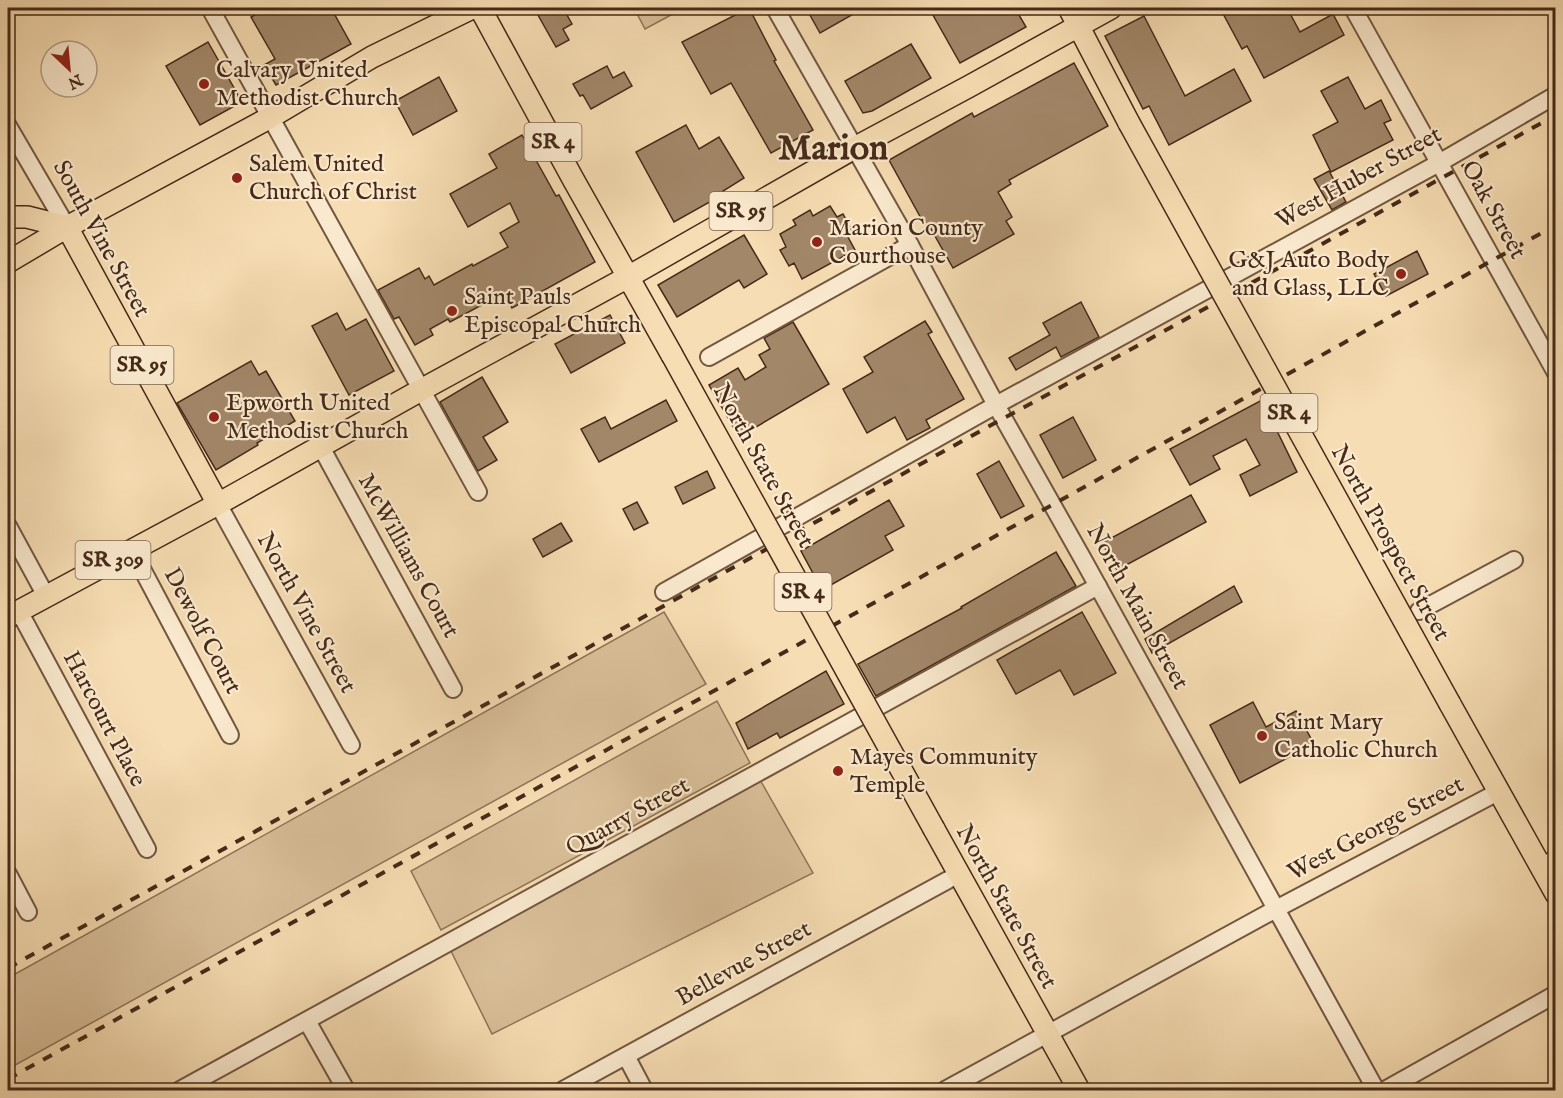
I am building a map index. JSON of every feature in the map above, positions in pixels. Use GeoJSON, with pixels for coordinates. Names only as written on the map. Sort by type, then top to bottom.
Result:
{"type":"FeatureCollection","features":[{"type":"Feature","properties":{"kind":"main road"},"geometry":{"type":"LineString","coordinates":[[8,262],[67,227],[271,117],[372,57],[472,8]]}},
{"type":"Feature","properties":{"kind":"main road","name":"SR 4"},"geometry":{"type":"LineString","coordinates":[[480,8],[628,277]]}},
{"type":"Feature","properties":{"kind":"main road","name":"SR 95"},"geometry":{"type":"LineString","coordinates":[[218,504],[628,277],[856,147],[968,87],[1074,16],[1111,8]]}},
{"type":"Feature","properties":{"kind":"main road","name":"North Prospect Street"},"geometry":{"type":"LineString","coordinates":[[1074,16],[1129,123],[1498,792],[1548,863],[1556,894]]}},
{"type":"Feature","properties":{"kind":"main road"},"geometry":{"type":"LineString","coordinates":[[8,217],[27,218],[67,227]]}},
{"type":"Feature","properties":{"kind":"main road","name":"South Vine Street"},"geometry":{"type":"LineString","coordinates":[[67,227],[218,504]]}},
{"type":"Feature","properties":{"kind":"main road","name":"North State Street"},"geometry":{"type":"LineString","coordinates":[[628,277],[1078,1090]]}},
{"type":"Feature","properties":{"kind":"main road","name":"SR 309"},"geometry":{"type":"LineString","coordinates":[[13,614],[218,504]]}},
{"type":"Feature","properties":{"kind":"street"},"geometry":{"type":"LineString","coordinates":[[210,8],[478,492]]}},
{"type":"Feature","properties":{"kind":"street","name":"North Main Street"},"geometry":{"type":"LineString","coordinates":[[775,8],[856,147],[996,405],[1376,1090]]}},
{"type":"Feature","properties":{"kind":"street","name":"Oak Street"},"geometry":{"type":"LineString","coordinates":[[1353,8],[1556,373]]}},
{"type":"Feature","properties":{"kind":"street","name":"West Huber Street"},"geometry":{"type":"LineString","coordinates":[[664,592],[996,405],[1439,163],[1556,95]]}},
{"type":"Feature","properties":{"kind":"street","name":"South Vine Street"},"geometry":{"type":"LineString","coordinates":[[8,126],[67,227]]}},
{"type":"Feature","properties":{"kind":"street"},"geometry":{"type":"LineString","coordinates":[[709,357],[910,245]]}},
{"type":"Feature","properties":{"kind":"street","name":"McWilliams Court"},"geometry":{"type":"LineString","coordinates":[[321,447],[453,689]]}},
{"type":"Feature","properties":{"kind":"street","name":"North Vine Street"},"geometry":{"type":"LineString","coordinates":[[218,504],[351,745]]}},
{"type":"Feature","properties":{"kind":"street"},"geometry":{"type":"LineString","coordinates":[[8,526],[46,596]]}},
{"type":"Feature","properties":{"kind":"street","name":"Dewolf Court"},"geometry":{"type":"LineString","coordinates":[[132,550],[230,735]]}},
{"type":"Feature","properties":{"kind":"street"},"geometry":{"type":"LineString","coordinates":[[1419,611],[1514,560]]}},
{"type":"Feature","properties":{"kind":"street","name":"Quarry Street"},"geometry":{"type":"LineString","coordinates":[[180,1090],[1098,586]]}},
{"type":"Feature","properties":{"kind":"street","name":"Harcourt Place"},"geometry":{"type":"LineString","coordinates":[[13,614],[147,849]]}},
{"type":"Feature","properties":{"kind":"street","name":"West George Street"},"geometry":{"type":"LineString","coordinates":[[945,1090],[1276,909],[1498,792]]}},
{"type":"Feature","properties":{"kind":"street"},"geometry":{"type":"LineString","coordinates":[[8,874],[28,912]]}},
{"type":"Feature","properties":{"kind":"street","name":"Bellevue Street"},"geometry":{"type":"LineString","coordinates":[[563,1090],[948,880]]}},
{"type":"Feature","properties":{"kind":"street"},"geometry":{"type":"LineString","coordinates":[[1384,1090],[1556,994]]}},
{"type":"Feature","properties":{"kind":"street"},"geometry":{"type":"LineString","coordinates":[[308,1021],[346,1090]]}},
{"type":"Feature","properties":{"kind":"street"},"geometry":{"type":"LineString","coordinates":[[626,1056],[644,1090]]}},
{"type":"Feature","properties":{"kind":"shaded area"},"geometry":{"type":"Polygon","coordinates":[[[634,8],[684,8],[645,29],[634,8]]]}},
{"type":"Feature","properties":{"kind":"shaded area"},"geometry":{"type":"Polygon","coordinates":[[[664,612],[706,684],[8,1069],[8,978],[664,612]]]}},
{"type":"Feature","properties":{"kind":"shaded area"},"geometry":{"type":"Polygon","coordinates":[[[717,701],[750,763],[441,930],[411,871],[717,701]]]}},
{"type":"Feature","properties":{"kind":"shaded area"},"geometry":{"type":"Polygon","coordinates":[[[759,778],[813,873],[492,1034],[447,943],[759,778]]]}},
{"type":"Feature","properties":{"kind":"building"},"geometry":{"type":"Polygon","coordinates":[[[269,8],[331,8],[351,44],[276,85],[264,65],[275,59],[251,17],[269,8]]]}},
{"type":"Feature","properties":{"kind":"building"},"geometry":{"type":"Polygon","coordinates":[[[534,8],[563,8],[572,24],[563,29],[569,40],[556,47],[534,8]]]}},
{"type":"Feature","properties":{"kind":"building"},"geometry":{"type":"Polygon","coordinates":[[[749,8],[776,60],[774,61],[813,130],[771,153],[731,83],[711,94],[682,42],[749,8]]]}},
{"type":"Feature","properties":{"kind":"building"},"geometry":{"type":"Polygon","coordinates":[[[806,8],[864,8],[820,33],[806,8]]]}},
{"type":"Feature","properties":{"kind":"building"},"geometry":{"type":"Polygon","coordinates":[[[929,8],[1015,8],[1026,27],[960,63],[929,8]]]}},
{"type":"Feature","properties":{"kind":"building"},"geometry":{"type":"Polygon","coordinates":[[[1220,8],[1287,8],[1300,32],[1333,14],[1344,35],[1264,78],[1247,46],[1242,49],[1220,8]]]}},
{"type":"Feature","properties":{"kind":"building"},"geometry":{"type":"Polygon","coordinates":[[[1144,16],[1185,96],[1234,69],[1251,101],[1169,145],[1149,106],[1143,109],[1105,36],[1144,16]]]}},
{"type":"Feature","properties":{"kind":"building","name":"Calvary United Methodist Church"},"geometry":{"type":"Polygon","coordinates":[[[208,42],[242,102],[200,125],[166,66],[208,42]]]}},
{"type":"Feature","properties":{"kind":"building"},"geometry":{"type":"Polygon","coordinates":[[[911,44],[931,78],[872,111],[863,113],[845,81],[911,44]]]}},
{"type":"Feature","properties":{"kind":"building"},"geometry":{"type":"Polygon","coordinates":[[[1074,63],[1108,126],[1009,180],[1011,184],[998,192],[1012,217],[1006,221],[1014,234],[953,268],[931,229],[928,231],[889,160],[972,113],[974,117],[1074,63]]]}},
{"type":"Feature","properties":{"kind":"building"},"geometry":{"type":"Polygon","coordinates":[[[607,66],[613,78],[624,72],[632,86],[591,109],[573,84],[607,66]]]}},
{"type":"Feature","properties":{"kind":"building"},"geometry":{"type":"Polygon","coordinates":[[[439,77],[457,111],[413,135],[395,101],[439,77]]]}},
{"type":"Feature","properties":{"kind":"building"},"geometry":{"type":"Polygon","coordinates":[[[1348,77],[1365,109],[1381,100],[1391,120],[1384,123],[1393,140],[1331,172],[1313,135],[1338,122],[1321,91],[1348,77]]]}},
{"type":"Feature","properties":{"kind":"building"},"geometry":{"type":"Polygon","coordinates":[[[686,125],[699,149],[719,137],[744,178],[723,191],[724,194],[674,222],[636,152],[686,125]]]}},
{"type":"Feature","properties":{"kind":"building"},"geometry":{"type":"Polygon","coordinates":[[[522,135],[556,196],[559,195],[595,262],[512,308],[504,293],[450,322],[448,319],[430,329],[433,335],[415,345],[399,317],[394,319],[378,290],[419,268],[425,279],[429,276],[434,285],[508,247],[500,233],[519,222],[510,203],[468,227],[450,194],[497,168],[489,154],[522,135]]]}},
{"type":"Feature","properties":{"kind":"building"},"geometry":{"type":"Polygon","coordinates":[[[1329,171],[1346,202],[1332,210],[1314,179],[1329,171]]]}},
{"type":"Feature","properties":{"kind":"building","name":"Marion County Courthouse"},"geometry":{"type":"Polygon","coordinates":[[[830,206],[837,217],[843,214],[854,234],[848,237],[855,250],[802,279],[794,263],[789,266],[780,250],[786,247],[780,234],[796,225],[793,220],[810,210],[813,216],[830,206]]]}},
{"type":"Feature","properties":{"kind":"building"},"geometry":{"type":"Polygon","coordinates":[[[744,235],[767,274],[744,288],[739,280],[677,317],[658,285],[744,235]]]}},
{"type":"Feature","properties":{"kind":"building","name":"G&J Auto Body and Glass, LLC"},"geometry":{"type":"Polygon","coordinates":[[[1417,251],[1428,274],[1386,296],[1374,274],[1417,251]]]}},
{"type":"Feature","properties":{"kind":"building"},"geometry":{"type":"Polygon","coordinates":[[[1081,302],[1099,337],[1061,357],[1056,347],[1016,370],[1009,358],[1050,335],[1043,323],[1081,302]]]}},
{"type":"Feature","properties":{"kind":"building"},"geometry":{"type":"Polygon","coordinates":[[[337,313],[346,330],[366,319],[394,371],[349,395],[312,326],[337,313]]]}},
{"type":"Feature","properties":{"kind":"building"},"geometry":{"type":"Polygon","coordinates":[[[610,315],[625,343],[571,373],[555,344],[610,315]]]}},
{"type":"Feature","properties":{"kind":"building"},"geometry":{"type":"Polygon","coordinates":[[[925,321],[932,332],[928,334],[964,399],[926,420],[930,428],[907,440],[895,417],[867,433],[843,389],[873,372],[864,357],[925,321]]]}},
{"type":"Feature","properties":{"kind":"building"},"geometry":{"type":"Polygon","coordinates":[[[793,322],[829,384],[739,437],[709,385],[738,368],[745,380],[766,367],[759,355],[770,349],[764,338],[793,322]]]}},
{"type":"Feature","properties":{"kind":"building","name":"Epworth United Methodist Church"},"geometry":{"type":"Polygon","coordinates":[[[251,361],[259,375],[266,371],[295,421],[216,470],[177,403],[251,361]]]}},
{"type":"Feature","properties":{"kind":"building"},"geometry":{"type":"Polygon","coordinates":[[[482,377],[508,422],[483,437],[497,460],[478,471],[440,402],[482,377]]]}},
{"type":"Feature","properties":{"kind":"building"},"geometry":{"type":"Polygon","coordinates":[[[666,400],[677,421],[599,462],[581,429],[605,417],[611,429],[666,400]]]}},
{"type":"Feature","properties":{"kind":"building"},"geometry":{"type":"Polygon","coordinates":[[[1262,400],[1297,472],[1250,496],[1240,475],[1260,465],[1246,439],[1213,456],[1220,469],[1190,485],[1170,449],[1262,400]]]}},
{"type":"Feature","properties":{"kind":"building"},"geometry":{"type":"Polygon","coordinates":[[[1073,417],[1096,460],[1063,478],[1040,435],[1073,417]]]}},
{"type":"Feature","properties":{"kind":"building"},"geometry":{"type":"Polygon","coordinates":[[[999,461],[1024,506],[1001,518],[977,474],[999,461]]]}},
{"type":"Feature","properties":{"kind":"building"},"geometry":{"type":"Polygon","coordinates":[[[707,471],[715,488],[683,504],[675,487],[707,471]]]}},
{"type":"Feature","properties":{"kind":"building"},"geometry":{"type":"Polygon","coordinates":[[[1191,495],[1206,522],[1117,570],[1102,543],[1191,495]]]}},
{"type":"Feature","properties":{"kind":"building"},"geometry":{"type":"Polygon","coordinates":[[[889,500],[904,526],[885,536],[893,550],[822,590],[801,551],[889,500]]]}},
{"type":"Feature","properties":{"kind":"building"},"geometry":{"type":"Polygon","coordinates":[[[637,502],[648,523],[634,530],[623,509],[637,502]]]}},
{"type":"Feature","properties":{"kind":"building"},"geometry":{"type":"Polygon","coordinates":[[[561,523],[572,541],[543,557],[533,539],[561,523]]]}},
{"type":"Feature","properties":{"kind":"building"},"geometry":{"type":"Polygon","coordinates":[[[1056,552],[1076,586],[876,696],[858,664],[962,608],[1056,552]]]}},
{"type":"Feature","properties":{"kind":"building"},"geometry":{"type":"Polygon","coordinates":[[[1234,586],[1242,602],[1152,653],[1145,639],[1234,586]]]}},
{"type":"Feature","properties":{"kind":"building"},"geometry":{"type":"Polygon","coordinates":[[[1082,612],[1116,673],[1074,695],[1060,670],[1016,694],[997,660],[1082,612]]]}},
{"type":"Feature","properties":{"kind":"building"},"geometry":{"type":"Polygon","coordinates":[[[826,671],[844,704],[780,738],[777,733],[748,749],[736,723],[826,671]]]}},
{"type":"Feature","properties":{"kind":"building","name":"Saint Mary Catholic Church"},"geometry":{"type":"Polygon","coordinates":[[[1253,702],[1266,727],[1296,711],[1314,744],[1240,783],[1210,725],[1253,702]]]}},
{"type":"Feature","properties":{"kind":"railway"},"geometry":{"type":"LineString","coordinates":[[8,968],[1556,115]]}},
{"type":"Feature","properties":{"kind":"railway"},"geometry":{"type":"LineString","coordinates":[[8,1079],[1556,225]]}},
{"type":"Feature","properties":{"kind":"place","name":"Calvary United Methodist Church"},"geometry":{"type":"Point","coordinates":[204,84]}},
{"type":"Feature","properties":{"kind":"place","name":"Salem United Church of Christ"},"geometry":{"type":"Point","coordinates":[237,178]}},
{"type":"Feature","properties":{"kind":"place","name":"Marion County Courthouse"},"geometry":{"type":"Point","coordinates":[817,242]}},
{"type":"Feature","properties":{"kind":"place","name":"G&J Auto Body and Glass, LLC"},"geometry":{"type":"Point","coordinates":[1401,274]}},
{"type":"Feature","properties":{"kind":"place","name":"Saint Pauls Episcopal Church"},"geometry":{"type":"Point","coordinates":[452,311]}},
{"type":"Feature","properties":{"kind":"place","name":"Epworth United Methodist Church"},"geometry":{"type":"Point","coordinates":[214,417]}},
{"type":"Feature","properties":{"kind":"place","name":"Saint Mary Catholic Church"},"geometry":{"type":"Point","coordinates":[1262,736]}},
{"type":"Feature","properties":{"kind":"place","name":"Mayes Community Temple"},"geometry":{"type":"Point","coordinates":[838,771]}},
{"type":"Feature","properties":{"kind":"district","name":"Marion"},"geometry":{"type":"Point","coordinates":[833,149]}}]}
